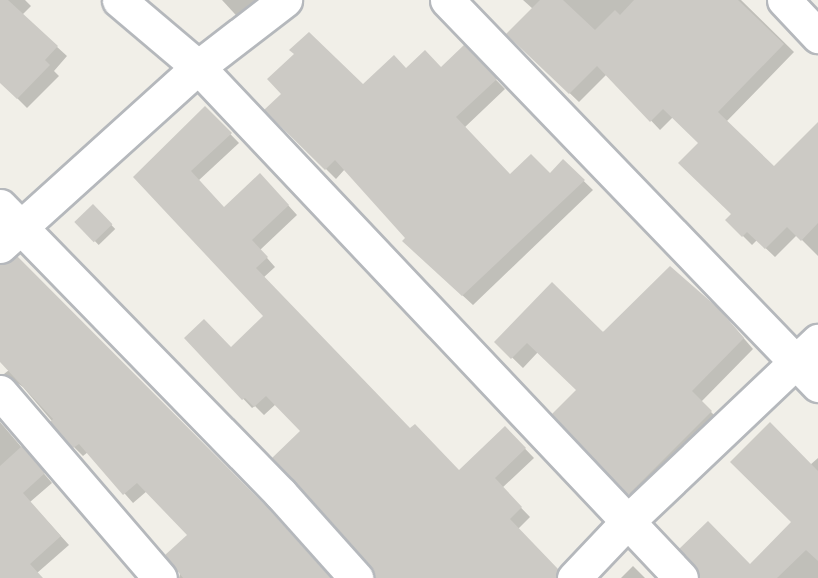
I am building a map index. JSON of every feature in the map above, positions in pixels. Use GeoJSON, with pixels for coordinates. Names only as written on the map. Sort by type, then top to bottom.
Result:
{"type":"FeatureCollection","features":[{"type":"Feature","properties":{"kind":"street"},"geometry":{"type":"LineString","coordinates":[[119,0],[198,67],[681,578]]}},
{"type":"Feature","properties":{"kind":"street"},"geometry":{"type":"LineString","coordinates":[[285,0],[198,67],[7,226],[281,494],[357,578]]}},
{"type":"Feature","properties":{"kind":"street"},"geometry":{"type":"LineString","coordinates":[[447,0],[806,351],[818,385]]}},
{"type":"Feature","properties":{"kind":"street"},"geometry":{"type":"LineString","coordinates":[[784,0],[818,36]]}},
{"type":"Feature","properties":{"kind":"street"},"geometry":{"type":"LineString","coordinates":[[574,578],[628,521],[806,351]]}},
{"type":"Feature","properties":{"kind":"street"},"geometry":{"type":"LineString","coordinates":[[0,392],[160,578]]}},
{"type":"Feature","properties":{"kind":"building"},"geometry":{"type":"Polygon","coordinates":[[[0,0],[8,0],[58,46],[45,60],[50,65],[17,99],[0,83],[0,0]]]}},
{"type":"Feature","properties":{"kind":"building"},"geometry":{"type":"Polygon","coordinates":[[[540,0],[563,0],[595,30],[615,10],[620,15],[634,0],[738,0],[784,44],[718,112],[774,166],[818,122],[818,223],[801,241],[787,227],[765,249],[747,232],[742,237],[725,220],[731,214],[678,163],[698,143],[663,109],[650,122],[597,66],[569,94],[506,34],[540,0]]]}},
{"type":"Feature","properties":{"kind":"building"},"geometry":{"type":"Polygon","coordinates":[[[309,32],[363,84],[394,55],[406,68],[425,50],[441,67],[464,45],[497,79],[456,117],[510,174],[531,154],[550,173],[563,159],[585,180],[462,296],[402,241],[405,238],[335,160],[325,170],[264,110],[281,94],[267,79],[294,54],[289,50],[309,32]]]}},
{"type":"Feature","properties":{"kind":"building"},"geometry":{"type":"Polygon","coordinates":[[[205,106],[232,133],[191,171],[224,207],[260,173],[289,205],[252,240],[268,257],[256,268],[410,428],[415,424],[459,470],[505,426],[526,448],[495,478],[522,507],[510,519],[558,569],[556,578],[374,578],[370,566],[272,458],[300,431],[266,396],[254,407],[245,398],[242,400],[184,338],[204,319],[231,347],[263,316],[133,177],[205,106]]]}},
{"type":"Feature","properties":{"kind":"building"},"geometry":{"type":"Polygon","coordinates":[[[93,204],[112,224],[94,242],[74,222],[93,204]]]}},
{"type":"Feature","properties":{"kind":"building"},"geometry":{"type":"Polygon","coordinates":[[[17,256],[267,507],[331,578],[183,578],[165,555],[187,535],[137,483],[123,495],[79,444],[73,448],[50,422],[53,419],[0,362],[0,264],[17,256]]]}},
{"type":"Feature","properties":{"kind":"building"},"geometry":{"type":"Polygon","coordinates":[[[670,266],[718,308],[744,338],[692,391],[712,411],[628,495],[552,414],[576,390],[527,343],[511,359],[494,342],[552,282],[603,332],[670,266]]]}},
{"type":"Feature","properties":{"kind":"building"},"geometry":{"type":"Polygon","coordinates":[[[770,422],[818,471],[818,561],[806,550],[777,578],[699,578],[695,566],[679,549],[708,521],[750,564],[791,522],[730,462],[770,422]]]}},
{"type":"Feature","properties":{"kind":"building"},"geometry":{"type":"Polygon","coordinates":[[[22,446],[45,473],[23,493],[61,536],[30,564],[43,578],[0,578],[0,466],[22,446]]]}}]}
